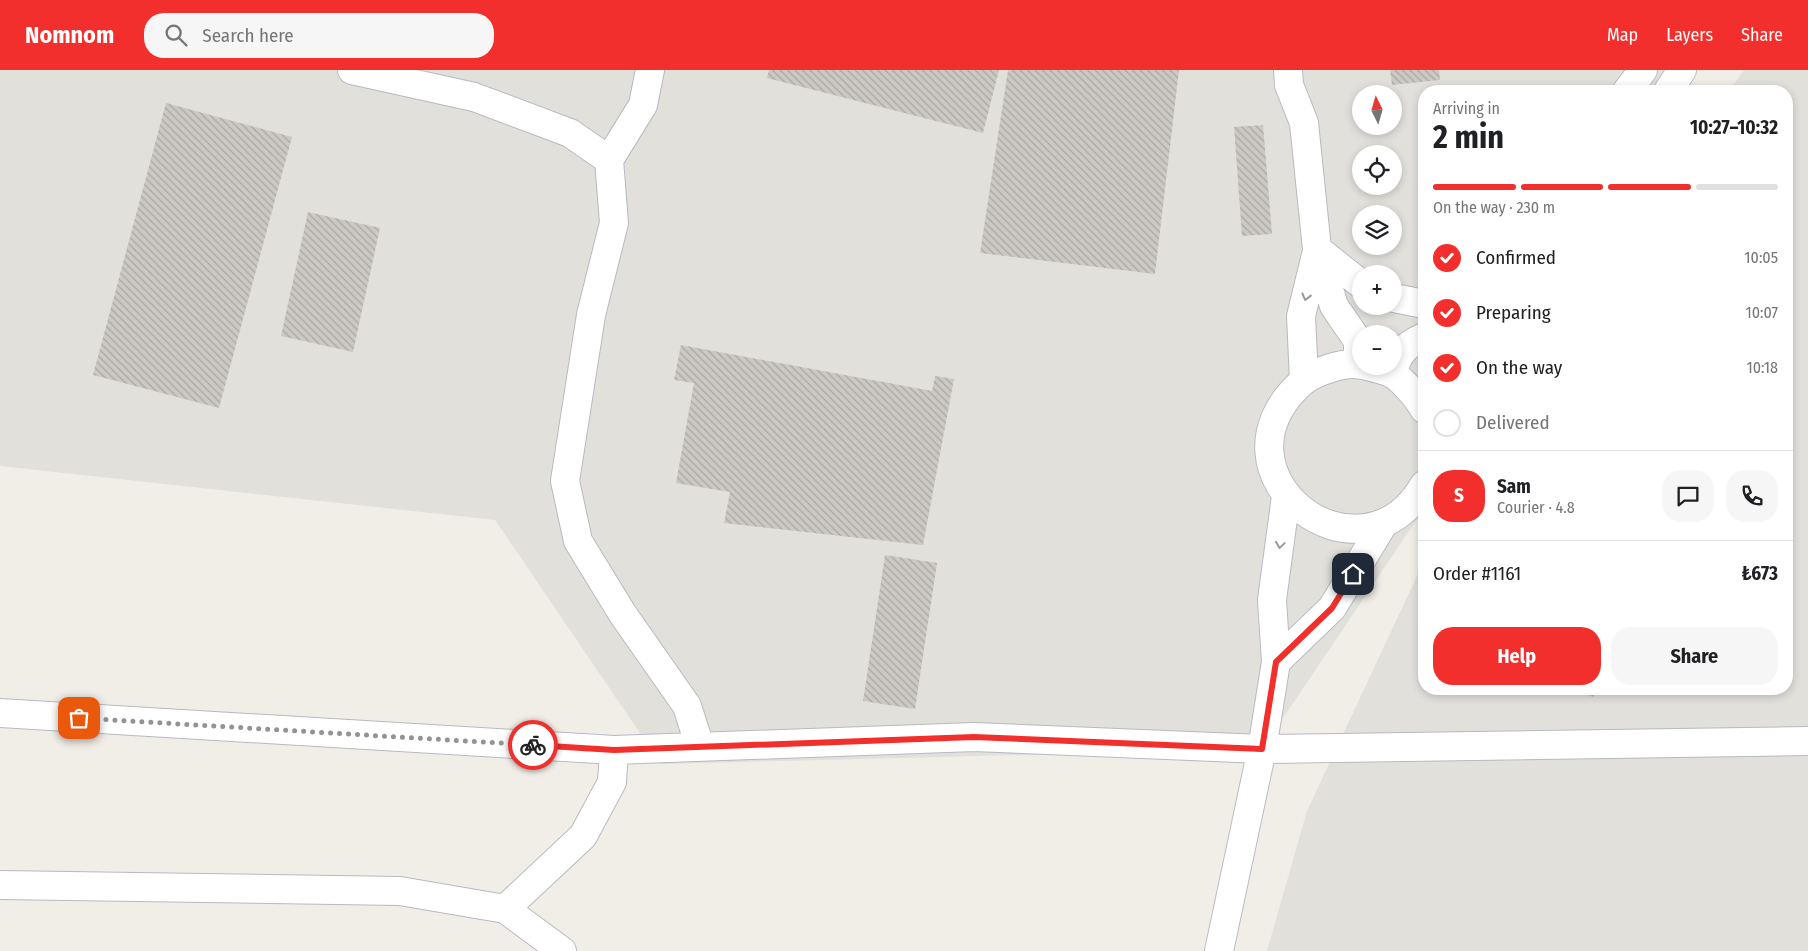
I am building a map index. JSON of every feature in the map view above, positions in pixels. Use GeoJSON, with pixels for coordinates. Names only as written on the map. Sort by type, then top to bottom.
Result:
{"type":"FeatureCollection","features":[{"type":"Feature","properties":{"kind":"street"},"geometry":{"type":"LineString","coordinates":[[352,70],[474,97],[570,133],[609,160]]}},
{"type":"Feature","properties":{"kind":"street"},"geometry":{"type":"LineString","coordinates":[[650,70],[643,105],[609,160],[614,223],[591,315],[565,481],[578,541],[622,612],[687,706],[700,747]]}},
{"type":"Feature","properties":{"kind":"street"},"geometry":{"type":"LineString","coordinates":[[1632,85],[1643,70]]}},
{"type":"Feature","properties":{"kind":"street"},"geometry":{"type":"LineString","coordinates":[[1672,85],[1682,70]]}},
{"type":"Feature","properties":{"kind":"street"},"geometry":{"type":"LineString","coordinates":[[1284,75],[1304,123],[1317,249],[1334,306],[1352,332]]}},
{"type":"Feature","properties":{"kind":"street"},"geometry":{"type":"LineString","coordinates":[[1317,249],[1352,277]]}},
{"type":"Feature","properties":{"kind":"street"},"geometry":{"type":"LineString","coordinates":[[1304,380],[1301,316],[1317,249]]}},
{"type":"Feature","properties":{"kind":"street"},"geometry":{"type":"LineString","coordinates":[[1402,300],[1418,303]]}},
{"type":"Feature","properties":{"kind":"street"},"geometry":{"type":"LineString","coordinates":[[1402,352],[1418,340]]}},
{"type":"Feature","properties":{"kind":"street"},"geometry":{"type":"LineString","coordinates":[[1352,366],[1339,366],[1321,371],[1304,380],[1290,393],[1279,408],[1273,425],[1270,444],[1271,462],[1277,480],[1286,496],[1299,509],[1314,519],[1330,525],[1348,528],[1384,523],[1399,514],[1418,493]]}},
{"type":"Feature","properties":{"kind":"street"},"geometry":{"type":"LineString","coordinates":[[1385,375],[1408,387],[1418,399]]}},
{"type":"Feature","properties":{"kind":"street"},"geometry":{"type":"LineString","coordinates":[[1219,951],[1262,749],[1276,662],[1272,600],[1286,496]]}},
{"type":"Feature","properties":{"kind":"street"},"geometry":{"type":"LineString","coordinates":[[1276,662],[1332,608],[1384,523]]}},
{"type":"Feature","properties":{"kind":"street"},"geometry":{"type":"LineString","coordinates":[[0,713],[614,750],[974,737],[1262,749],[1808,741]]}},
{"type":"Feature","properties":{"kind":"street"},"geometry":{"type":"LineString","coordinates":[[506,908],[583,836],[612,782],[614,750]]}},
{"type":"Feature","properties":{"kind":"street"},"geometry":{"type":"LineString","coordinates":[[0,885],[400,891],[506,908],[562,951]]}},
{"type":"Feature","properties":{"kind":"shaded area"},"geometry":{"type":"Polygon","coordinates":[[[0,70],[1682,70],[1672,85],[1418,85],[1418,518],[1262,749],[661,764],[495,520],[0,466],[0,70]]]}},
{"type":"Feature","properties":{"kind":"shaded area"},"geometry":{"type":"Polygon","coordinates":[[[1744,70],[1808,70],[1808,951],[1267,951],[1307,811],[1418,574],[1418,695],[1793,695],[1793,85],[1733,85],[1744,70]]]}},
{"type":"Feature","properties":{"kind":"building"},"geometry":{"type":"Polygon","coordinates":[[[769,70],[999,70],[983,133],[767,78],[769,70]]]}},
{"type":"Feature","properties":{"kind":"building"},"geometry":{"type":"Polygon","coordinates":[[[1008,70],[1179,70],[1155,274],[980,253],[1008,70]]]}},
{"type":"Feature","properties":{"kind":"building"},"geometry":{"type":"Polygon","coordinates":[[[1390,70],[1439,70],[1440,80],[1392,85],[1390,70]]]}},
{"type":"Feature","properties":{"kind":"building"},"geometry":{"type":"Polygon","coordinates":[[[166,103],[292,137],[219,408],[93,375],[166,103]]]}},
{"type":"Feature","properties":{"kind":"building"},"geometry":{"type":"Polygon","coordinates":[[[1263,125],[1272,234],[1242,236],[1234,127],[1263,125]]]}},
{"type":"Feature","properties":{"kind":"building"},"geometry":{"type":"Polygon","coordinates":[[[308,212],[380,228],[353,352],[281,336],[308,212]]]}},
{"type":"Feature","properties":{"kind":"building"},"geometry":{"type":"Polygon","coordinates":[[[681,345],[932,391],[935,376],[954,379],[923,545],[724,523],[730,492],[676,483],[694,383],[674,380],[681,345]]]}},
{"type":"Feature","properties":{"kind":"building"},"geometry":{"type":"Polygon","coordinates":[[[885,555],[937,563],[915,709],[863,701],[885,555]]]}},
{"type":"Feature","properties":{"kind":"way so far"},"geometry":{"type":"LineString","coordinates":[[79,718],[533,745]]}},
{"type":"Feature","properties":{"kind":"route"},"geometry":{"type":"LineString","coordinates":[[533,745],[614,750],[974,737],[1262,749],[1276,662],[1332,608],[1353,574]]}}]}
